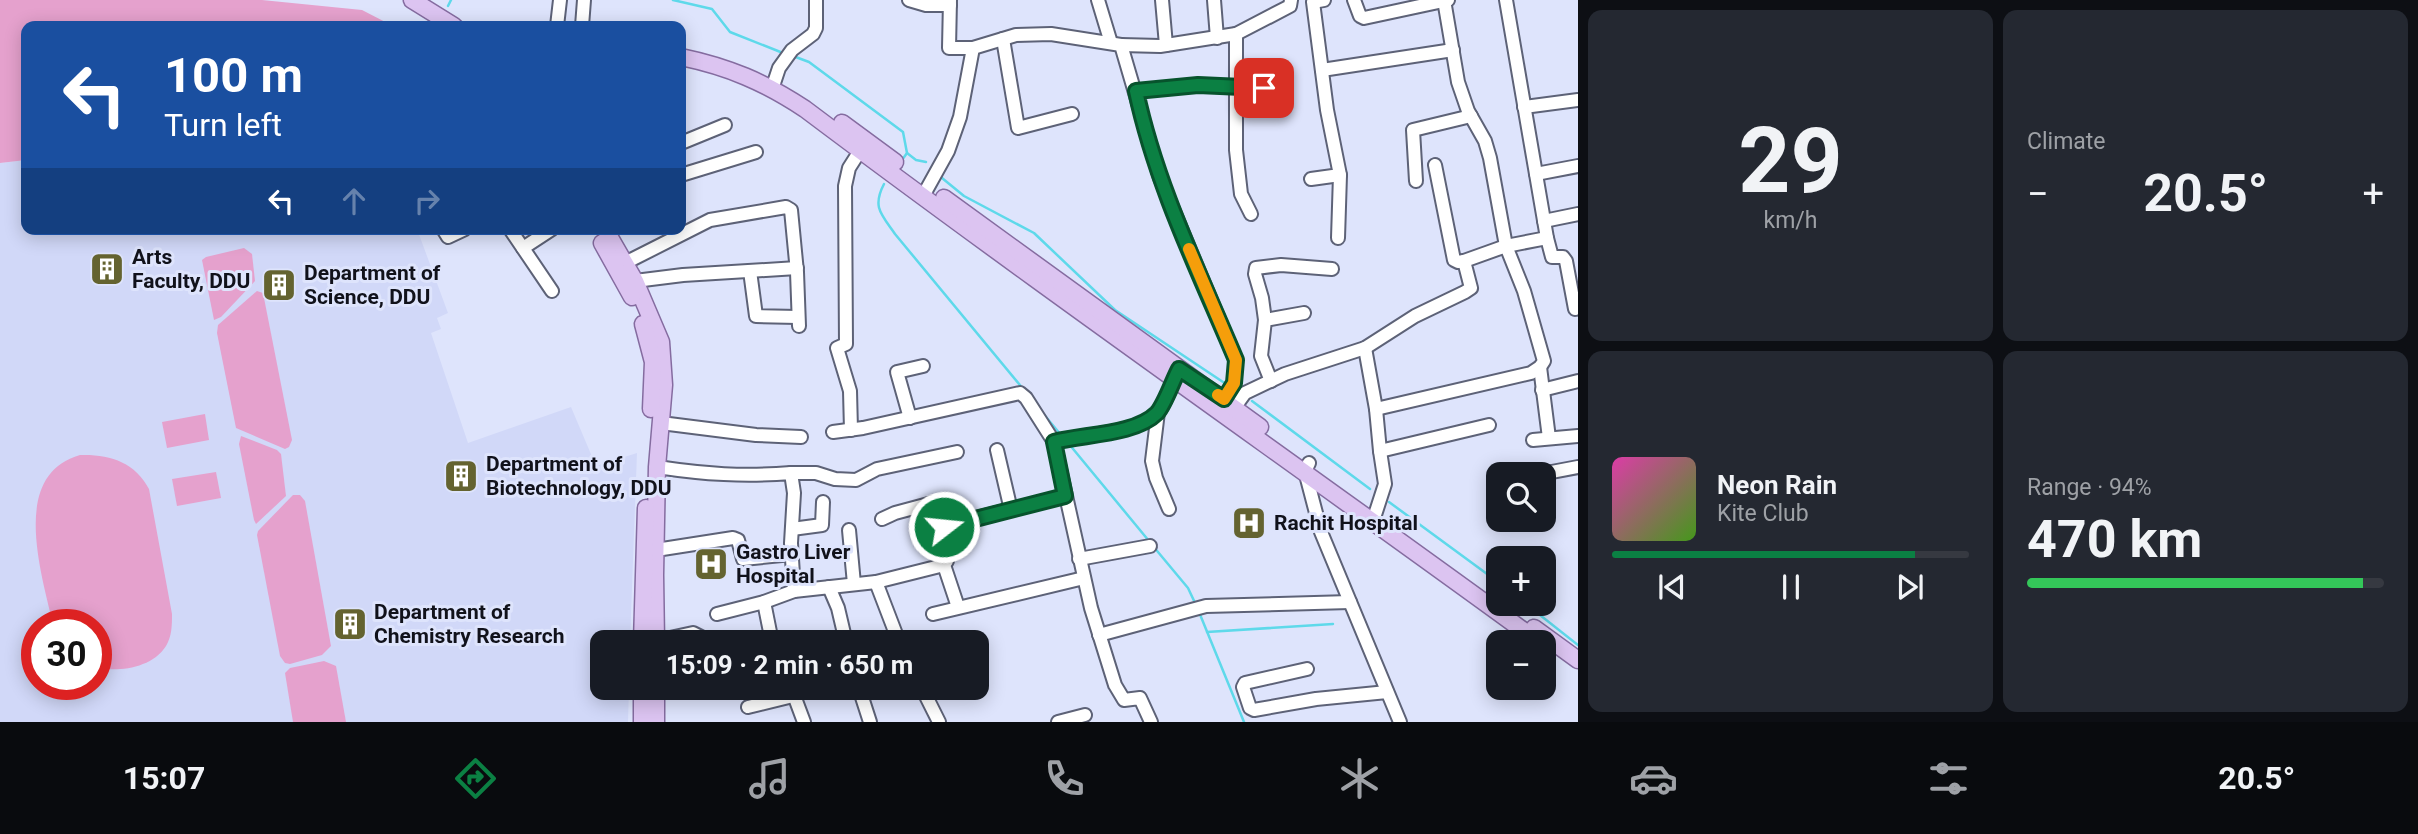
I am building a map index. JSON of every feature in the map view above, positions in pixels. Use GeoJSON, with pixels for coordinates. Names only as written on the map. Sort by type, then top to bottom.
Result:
{"type":"FeatureCollection","features":[{"type":"Feature","properties":{"kind":"main road"},"geometry":{"type":"LineString","coordinates":[[397,0],[430,21]]}},
{"type":"Feature","properties":{"kind":"main road"},"geometry":{"type":"LineString","coordinates":[[412,0],[446,21]]}},
{"type":"Feature","properties":{"kind":"main road"},"geometry":{"type":"LineString","coordinates":[[686,47],[732,60],[774,84],[805,109],[863,146],[925,191],[1027,274],[1226,408],[1523,630]]}},
{"type":"Feature","properties":{"kind":"main road"},"geometry":{"type":"LineString","coordinates":[[686,58],[720,65],[774,84]]}},
{"type":"Feature","properties":{"kind":"main road"},"geometry":{"type":"LineString","coordinates":[[597,235],[635,303],[649,341],[653,362],[652,630]]}},
{"type":"Feature","properties":{"kind":"main road"},"geometry":{"type":"LineString","coordinates":[[609,235],[635,281],[661,342],[664,385],[657,467],[653,630]]}},
{"type":"Feature","properties":{"kind":"main road"},"geometry":{"type":"LineString","coordinates":[[1375,517],[1486,594]]}},
{"type":"Feature","properties":{"kind":"main road"},"geometry":{"type":"LineString","coordinates":[[1517,616],[1578,660]]}},
{"type":"Feature","properties":{"kind":"main road"},"geometry":{"type":"LineString","coordinates":[[1556,655],[1578,671]]}},
{"type":"Feature","properties":{"kind":"main road"},"geometry":{"type":"LineString","coordinates":[[642,700],[642,722]]}},
{"type":"Feature","properties":{"kind":"main road"},"geometry":{"type":"LineString","coordinates":[[656,700],[656,722]]}},
{"type":"Feature","properties":{"kind":"street"},"geometry":{"type":"LineString","coordinates":[[558,21],[561,0]]}},
{"type":"Feature","properties":{"kind":"street"},"geometry":{"type":"LineString","coordinates":[[582,21],[584,0]]}},
{"type":"Feature","properties":{"kind":"street"},"geometry":{"type":"LineString","coordinates":[[774,84],[789,54],[813,34],[816,28],[816,0]]}},
{"type":"Feature","properties":{"kind":"street"},"geometry":{"type":"LineString","coordinates":[[909,0],[922,4],[950,2],[949,48],[973,48],[1016,35],[1051,34],[1116,44],[1166,45],[1236,34],[1291,3],[1319,1],[1322,70],[1340,175],[1338,239]]}},
{"type":"Feature","properties":{"kind":"street"},"geometry":{"type":"LineString","coordinates":[[1098,0],[1136,91],[1141,116],[1172,209],[1236,360],[1234,383],[1226,408]]}},
{"type":"Feature","properties":{"kind":"street"},"geometry":{"type":"LineString","coordinates":[[1162,0],[1166,45]]}},
{"type":"Feature","properties":{"kind":"street"},"geometry":{"type":"LineString","coordinates":[[1214,0],[1217,38]]}},
{"type":"Feature","properties":{"kind":"street"},"geometry":{"type":"LineString","coordinates":[[1354,0],[1360,16],[1364,18],[1445,0],[1458,82],[1471,116],[1485,141],[1506,246],[1524,291],[1544,361],[1531,373],[1376,409]]}},
{"type":"Feature","properties":{"kind":"street"},"geometry":{"type":"LineString","coordinates":[[1506,0],[1547,237],[1552,257],[1566,259],[1574,281],[1575,309]]}},
{"type":"Feature","properties":{"kind":"street"},"geometry":{"type":"LineString","coordinates":[[1236,34],[1236,150],[1241,194],[1251,214]]}},
{"type":"Feature","properties":{"kind":"street"},"geometry":{"type":"LineString","coordinates":[[1003,39],[1018,128],[1072,114]]}},
{"type":"Feature","properties":{"kind":"street"},"geometry":{"type":"LineString","coordinates":[[925,191],[948,151],[960,117],[973,48]]}},
{"type":"Feature","properties":{"kind":"street"},"geometry":{"type":"LineString","coordinates":[[1322,70],[1453,50]]}},
{"type":"Feature","properties":{"kind":"street"},"geometry":{"type":"LineString","coordinates":[[1136,91],[1198,85],[1264,88]]}},
{"type":"Feature","properties":{"kind":"street"},"geometry":{"type":"LineString","coordinates":[[1524,107],[1578,100]]}},
{"type":"Feature","properties":{"kind":"street"},"geometry":{"type":"LineString","coordinates":[[1416,181],[1413,130],[1471,116]]}},
{"type":"Feature","properties":{"kind":"street"},"geometry":{"type":"LineString","coordinates":[[686,141],[726,125]]}},
{"type":"Feature","properties":{"kind":"street"},"geometry":{"type":"LineString","coordinates":[[851,430],[850,391],[837,348],[848,340],[845,186],[849,168],[863,146]]}},
{"type":"Feature","properties":{"kind":"street"},"geometry":{"type":"LineString","coordinates":[[686,173],[756,152]]}},
{"type":"Feature","properties":{"kind":"street"},"geometry":{"type":"LineString","coordinates":[[1435,165],[1454,260],[1464,261],[1506,246],[1547,237]]}},
{"type":"Feature","properties":{"kind":"street"},"geometry":{"type":"LineString","coordinates":[[1536,174],[1578,166]]}},
{"type":"Feature","properties":{"kind":"street"},"geometry":{"type":"LineString","coordinates":[[1311,179],[1340,175]]}},
{"type":"Feature","properties":{"kind":"street"},"geometry":{"type":"LineString","coordinates":[[686,232],[710,220],[786,207],[791,210],[799,321],[756,316],[750,271]]}},
{"type":"Feature","properties":{"kind":"street"},"geometry":{"type":"LineString","coordinates":[[1544,221],[1578,214]]}},
{"type":"Feature","properties":{"kind":"street"},"geometry":{"type":"LineString","coordinates":[[514,235],[552,291]]}},
{"type":"Feature","properties":{"kind":"street"},"geometry":{"type":"LineString","coordinates":[[523,248],[543,235]]}},
{"type":"Feature","properties":{"kind":"street"},"geometry":{"type":"LineString","coordinates":[[625,263],[680,235]]}},
{"type":"Feature","properties":{"kind":"street"},"geometry":{"type":"LineString","coordinates":[[1226,408],[1245,393],[1285,374],[1365,348],[1415,316],[1471,288],[1464,261]]}},
{"type":"Feature","properties":{"kind":"street"},"geometry":{"type":"LineString","coordinates":[[1271,381],[1261,356],[1265,320],[1255,275],[1256,268],[1282,265],[1332,269]]}},
{"type":"Feature","properties":{"kind":"street"},"geometry":{"type":"LineString","coordinates":[[635,281],[797,268]]}},
{"type":"Feature","properties":{"kind":"street"},"geometry":{"type":"LineString","coordinates":[[1265,320],[1304,313]]}},
{"type":"Feature","properties":{"kind":"street"},"geometry":{"type":"LineString","coordinates":[[1365,348],[1385,484],[1375,517]]}},
{"type":"Feature","properties":{"kind":"street"},"geometry":{"type":"LineString","coordinates":[[910,418],[897,372],[923,366]]}},
{"type":"Feature","properties":{"kind":"street"},"geometry":{"type":"LineString","coordinates":[[1540,367],[1549,438]]}},
{"type":"Feature","properties":{"kind":"street"},"geometry":{"type":"LineString","coordinates":[[1169,509],[1152,461],[1158,412],[1176,374]]}},
{"type":"Feature","properties":{"kind":"street"},"geometry":{"type":"LineString","coordinates":[[1542,390],[1578,382]]}},
{"type":"Feature","properties":{"kind":"street"},"geometry":{"type":"LineString","coordinates":[[832,432],[910,418],[1020,393],[1026,398],[1054,442],[1079,559],[1115,685],[1124,700],[1140,698],[1151,722]]}},
{"type":"Feature","properties":{"kind":"street"},"geometry":{"type":"LineString","coordinates":[[1054,442],[1124,430],[1158,412]]}},
{"type":"Feature","properties":{"kind":"street"},"geometry":{"type":"LineString","coordinates":[[661,423],[756,435],[801,437]]}},
{"type":"Feature","properties":{"kind":"street"},"geometry":{"type":"LineString","coordinates":[[1380,451],[1489,425]]}},
{"type":"Feature","properties":{"kind":"street"},"geometry":{"type":"LineString","coordinates":[[1533,440],[1578,436]]}},
{"type":"Feature","properties":{"kind":"street"},"geometry":{"type":"LineString","coordinates":[[997,450],[1011,510]]}},
{"type":"Feature","properties":{"kind":"street"},"geometry":{"type":"LineString","coordinates":[[657,467],[751,477],[816,473],[835,479],[856,480],[877,469],[957,452]]}},
{"type":"Feature","properties":{"kind":"street"},"geometry":{"type":"LineString","coordinates":[[1307,467],[1321,532],[1400,722]]}},
{"type":"Feature","properties":{"kind":"street"},"geometry":{"type":"LineString","coordinates":[[1556,471],[1578,467]]}},
{"type":"Feature","properties":{"kind":"street"},"geometry":{"type":"LineString","coordinates":[[791,473],[794,493],[794,591]]}},
{"type":"Feature","properties":{"kind":"street"},"geometry":{"type":"LineString","coordinates":[[717,614],[794,591],[876,582],[944,565],[947,561],[941,530],[944,527],[1065,496]]}},
{"type":"Feature","properties":{"kind":"street"},"geometry":{"type":"LineString","coordinates":[[792,529],[822,525],[823,502]]}},
{"type":"Feature","properties":{"kind":"street"},"geometry":{"type":"LineString","coordinates":[[882,519],[936,502],[944,527]]}},
{"type":"Feature","properties":{"kind":"street"},"geometry":{"type":"LineString","coordinates":[[849,530],[854,584]]}},
{"type":"Feature","properties":{"kind":"street"},"geometry":{"type":"LineString","coordinates":[[656,550],[733,538],[738,540],[742,557],[746,559],[792,554]]}},
{"type":"Feature","properties":{"kind":"street"},"geometry":{"type":"LineString","coordinates":[[1079,559],[1150,546]]}},
{"type":"Feature","properties":{"kind":"street"},"geometry":{"type":"LineString","coordinates":[[944,565],[958,607]]}},
{"type":"Feature","properties":{"kind":"street"},"geometry":{"type":"LineString","coordinates":[[933,614],[1084,578]]}},
{"type":"Feature","properties":{"kind":"street"},"geometry":{"type":"LineString","coordinates":[[876,582],[894,630]]}},
{"type":"Feature","properties":{"kind":"street"},"geometry":{"type":"LineString","coordinates":[[829,587],[843,630]]}},
{"type":"Feature","properties":{"kind":"street"},"geometry":{"type":"LineString","coordinates":[[764,602],[770,630]]}},
{"type":"Feature","properties":{"kind":"street"},"geometry":{"type":"LineString","coordinates":[[1099,635],[1200,607],[1350,602]]}},
{"type":"Feature","properties":{"kind":"street"},"geometry":{"type":"LineString","coordinates":[[1307,669],[1245,683],[1243,687],[1250,708],[1254,710],[1316,699],[1387,692]]}},
{"type":"Feature","properties":{"kind":"street"},"geometry":{"type":"LineString","coordinates":[[748,707],[768,700]]}},
{"type":"Feature","properties":{"kind":"street"},"geometry":{"type":"LineString","coordinates":[[794,700],[804,722]]}},
{"type":"Feature","properties":{"kind":"street"},"geometry":{"type":"LineString","coordinates":[[863,700],[870,722]]}},
{"type":"Feature","properties":{"kind":"street"},"geometry":{"type":"LineString","coordinates":[[928,700],[939,722]]}},
{"type":"Feature","properties":{"kind":"street"},"geometry":{"type":"LineString","coordinates":[[1058,722],[1085,715]]}},
{"type":"Feature","properties":{"kind":"shaded area"},"geometry":{"type":"Polygon","coordinates":[[[0,0],[262,0],[362,10],[383,21],[21,21],[21,161],[0,163],[0,0]]]}},
{"type":"Feature","properties":{"kind":"shaded area"},"geometry":{"type":"Polygon","coordinates":[[[21,161],[21,235],[419,235],[448,313],[437,318],[441,329],[431,333],[468,443],[571,407],[596,466],[637,453],[630,630],[590,630],[590,700],[629,700],[628,722],[0,722],[0,163],[21,161]]]}},
{"type":"Feature","properties":{"kind":"shaded area"},"geometry":{"type":"Polygon","coordinates":[[[244,248],[252,254],[255,281],[221,317],[214,320],[202,260],[244,248]]]}},
{"type":"Feature","properties":{"kind":"shaded area"},"geometry":{"type":"Polygon","coordinates":[[[257,291],[263,293],[292,440],[285,449],[236,428],[217,333],[218,325],[257,291]]]}},
{"type":"Feature","properties":{"kind":"shaded area"},"geometry":{"type":"Polygon","coordinates":[[[205,414],[209,440],[167,448],[162,422],[205,414]]]}},
{"type":"Feature","properties":{"kind":"shaded area"},"geometry":{"type":"Polygon","coordinates":[[[241,436],[281,454],[286,496],[256,524],[239,444],[241,436]]]}},
{"type":"Feature","properties":{"kind":"shaded area"},"geometry":{"type":"Polygon","coordinates":[[[80,455],[111,458],[129,466],[149,489],[172,626],[166,646],[144,664],[125,669],[112,669],[112,609],[49,609],[38,554],[37,504],[44,483],[58,466],[80,455]]]}},
{"type":"Feature","properties":{"kind":"shaded area"},"geometry":{"type":"Polygon","coordinates":[[[216,472],[221,498],[177,506],[172,479],[216,472]]]}},
{"type":"Feature","properties":{"kind":"shaded area"},"geometry":{"type":"Polygon","coordinates":[[[293,495],[300,495],[305,501],[331,646],[322,655],[290,664],[285,663],[280,656],[257,535],[293,495]]]}},
{"type":"Feature","properties":{"kind":"shaded area"},"geometry":{"type":"Polygon","coordinates":[[[324,661],[336,666],[346,722],[293,722],[285,673],[290,668],[324,661]]]}},
{"type":"Feature","properties":{"kind":"waterway"},"geometry":{"type":"LineString","coordinates":[[448,6],[451,0]]}},
{"type":"Feature","properties":{"kind":"waterway"},"geometry":{"type":"LineString","coordinates":[[673,0],[712,9],[730,32],[783,53]]}},
{"type":"Feature","properties":{"kind":"waterway"},"geometry":{"type":"LineString","coordinates":[[793,56],[809,62],[903,132],[907,153],[902,160]]}},
{"type":"Feature","properties":{"kind":"waterway"},"geometry":{"type":"LineString","coordinates":[[907,153],[916,160],[926,162]]}},
{"type":"Feature","properties":{"kind":"waterway"},"geometry":{"type":"LineString","coordinates":[[942,178],[964,196],[1034,233],[1115,310],[1229,386]]}},
{"type":"Feature","properties":{"kind":"waterway"},"geometry":{"type":"LineString","coordinates":[[884,184],[879,205],[886,221],[1024,390]]}},
{"type":"Feature","properties":{"kind":"waterway"},"geometry":{"type":"LineString","coordinates":[[1252,401],[1370,489]]}},
{"type":"Feature","properties":{"kind":"waterway"},"geometry":{"type":"LineString","coordinates":[[1041,411],[1061,435]]}},
{"type":"Feature","properties":{"kind":"waterway"},"geometry":{"type":"LineString","coordinates":[[1069,444],[1149,541]]}},
{"type":"Feature","properties":{"kind":"waterway"},"geometry":{"type":"LineString","coordinates":[[1389,502],[1486,573]]}},
{"type":"Feature","properties":{"kind":"waterway"},"geometry":{"type":"LineString","coordinates":[[1153,546],[1188,588],[1196,605]]}},
{"type":"Feature","properties":{"kind":"waterway"},"geometry":{"type":"LineString","coordinates":[[1199,612],[1244,722]]}},
{"type":"Feature","properties":{"kind":"waterway"},"geometry":{"type":"LineString","coordinates":[[1541,616],[1578,645]]}},
{"type":"Feature","properties":{"kind":"waterway"},"geometry":{"type":"LineString","coordinates":[[1207,632],[1333,624]]}},
{"type":"Feature","properties":{"kind":"slow traffic"},"geometry":{"type":"LineString","coordinates":[[1189,249],[1236,360],[1234,383],[1224,399],[1218,395]]}},
{"type":"Feature","properties":{"kind":"place","name":"Arts Faculty, DDU"},"geometry":{"type":"Point","coordinates":[107,269]}},
{"type":"Feature","properties":{"kind":"place","name":"Department of Science, DDU"},"geometry":{"type":"Point","coordinates":[279,285]}},
{"type":"Feature","properties":{"kind":"place","name":"Department of Biotechnology, DDU"},"geometry":{"type":"Point","coordinates":[461,476]}},
{"type":"Feature","properties":{"kind":"place","name":"Rachit Hospital"},"geometry":{"type":"Point","coordinates":[1249,523]}},
{"type":"Feature","properties":{"kind":"place","name":"Gastro Liver Hospital"},"geometry":{"type":"Point","coordinates":[711,564]}},
{"type":"Feature","properties":{"kind":"place","name":"Department of Chemistry Research"},"geometry":{"type":"Point","coordinates":[350,624]}},
{"type":"Feature","properties":{"kind":"route"},"geometry":{"type":"LineString","coordinates":[[944,527],[1065,496],[1054,442],[1124,430],[1148,418],[1158,412],[1179,369],[1224,399],[1234,383],[1236,360],[1160,178],[1136,91],[1198,85],[1264,88]]}}]}
